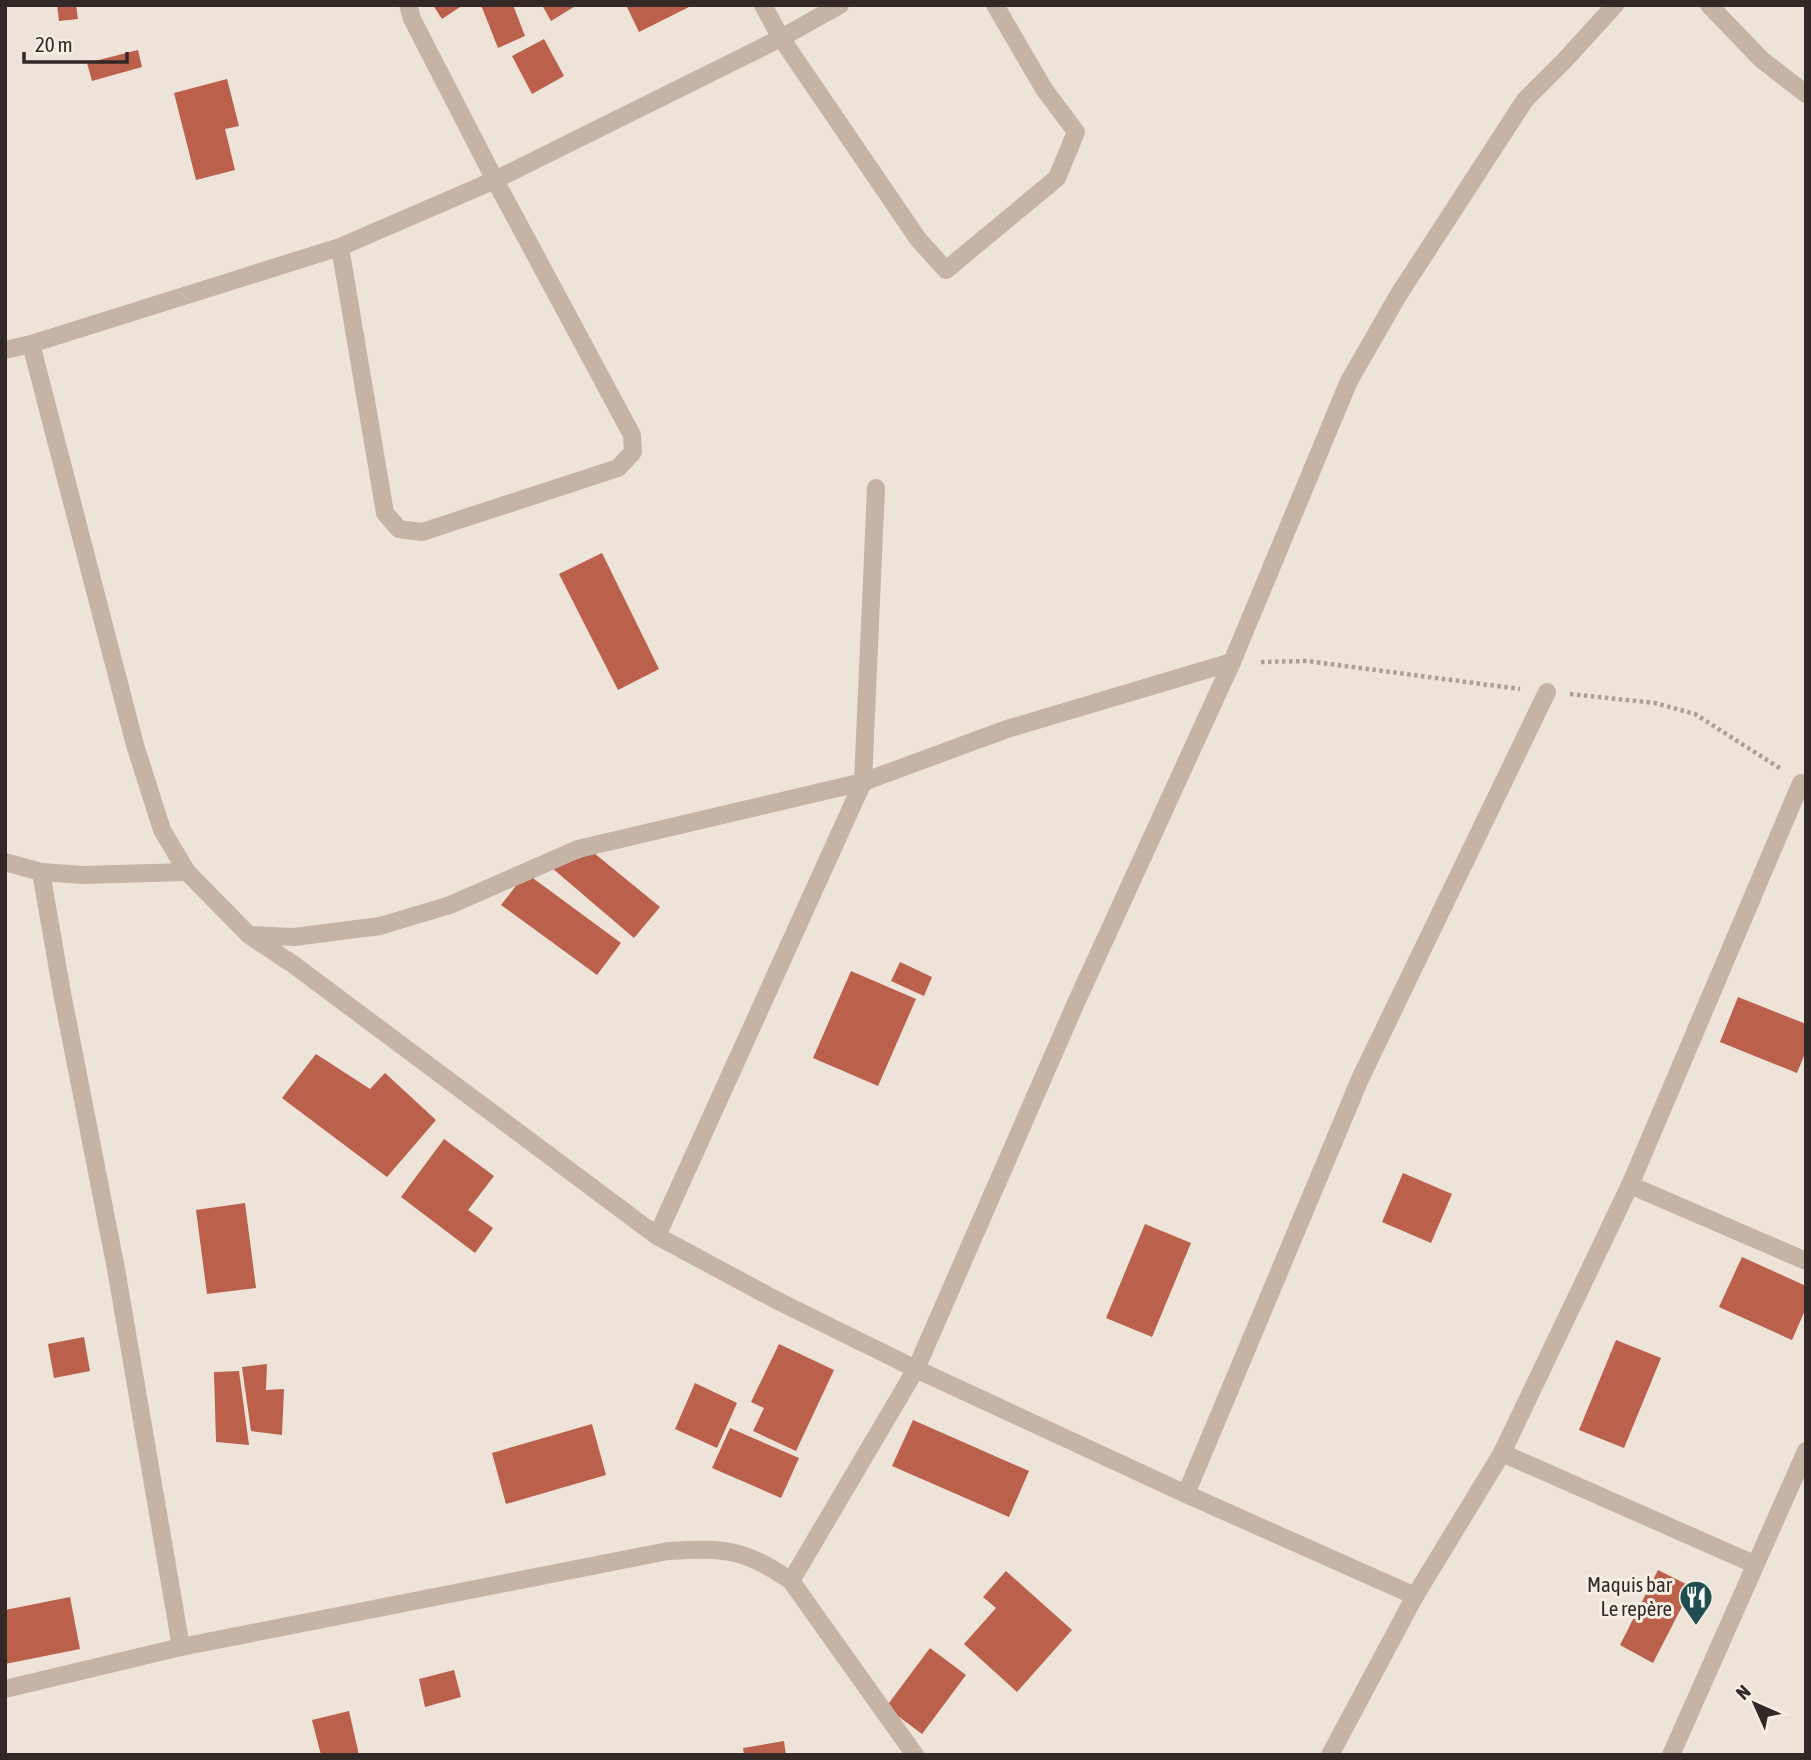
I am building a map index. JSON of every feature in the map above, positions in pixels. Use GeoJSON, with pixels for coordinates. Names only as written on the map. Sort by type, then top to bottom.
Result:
{"type":"FeatureCollection","features":[{"type":"Feature","properties":{"kind":"street"},"geometry":{"type":"LineString","coordinates":[[340,247],[385,513],[400,529],[422,532],[618,468],[633,452],[632,435],[495,180],[412,19],[408,5]]}},
{"type":"Feature","properties":{"kind":"street"},"geometry":{"type":"LineString","coordinates":[[763,5],[781,38],[918,239],[946,270],[1057,178],[1076,132],[1044,89],[995,5]]}},
{"type":"Feature","properties":{"kind":"street"},"geometry":{"type":"LineString","coordinates":[[5,350],[340,247],[495,180],[781,38],[840,5]]}},
{"type":"Feature","properties":{"kind":"street"},"geometry":{"type":"LineString","coordinates":[[791,1581],[916,1369],[1074,1005],[1232,662],[1349,381],[1399,294],[1525,100],[1615,5]]}},
{"type":"Feature","properties":{"kind":"street"},"geometry":{"type":"LineString","coordinates":[[1709,5],[1762,60],[1806,94]]}},
{"type":"Feature","properties":{"kind":"street"},"geometry":{"type":"LineString","coordinates":[[31,344],[135,745],[162,830],[187,872],[249,935],[294,965],[657,1236],[780,1302],[916,1369],[1415,1596]]}},
{"type":"Feature","properties":{"kind":"street"},"geometry":{"type":"LineString","coordinates":[[657,1236],[863,782],[876,488]]}},
{"type":"Feature","properties":{"kind":"street"},"geometry":{"type":"LineString","coordinates":[[249,935],[294,937],[380,926],[450,905],[578,849],[863,782],[1007,729],[1232,662]]}},
{"type":"Feature","properties":{"kind":"street"},"geometry":{"type":"LineString","coordinates":[[1186,1494],[1360,1079],[1547,692]]}},
{"type":"Feature","properties":{"kind":"street"},"geometry":{"type":"LineString","coordinates":[[1330,1755],[1415,1596],[1502,1453],[1630,1185],[1801,783]]}},
{"type":"Feature","properties":{"kind":"street"},"geometry":{"type":"LineString","coordinates":[[5,862],[41,872],[83,875],[187,872]]}},
{"type":"Feature","properties":{"kind":"street"},"geometry":{"type":"LineString","coordinates":[[41,872],[116,1269],[181,1647]]}},
{"type":"Feature","properties":{"kind":"street"},"geometry":{"type":"LineString","coordinates":[[1630,1185],[1806,1261]]}},
{"type":"Feature","properties":{"kind":"street"},"geometry":{"type":"LineString","coordinates":[[1671,1755],[1806,1451]]}},
{"type":"Feature","properties":{"kind":"street"},"geometry":{"type":"LineString","coordinates":[[1502,1453],[1754,1564]]}},
{"type":"Feature","properties":{"kind":"street"},"geometry":{"type":"LineString","coordinates":[[5,1689],[181,1647],[668,1552],[716,1549],[735,1552],[765,1563],[791,1581],[915,1755]]}},
{"type":"Feature","properties":{"kind":"building"},"geometry":{"type":"Polygon","coordinates":[[[57,5],[76,5],[78,19],[59,21],[57,5]]]}},
{"type":"Feature","properties":{"kind":"building"},"geometry":{"type":"Polygon","coordinates":[[[433,5],[463,5],[442,19],[433,5]]]}},
{"type":"Feature","properties":{"kind":"building"},"geometry":{"type":"Polygon","coordinates":[[[481,5],[513,5],[525,36],[498,48],[481,5]]]}},
{"type":"Feature","properties":{"kind":"building"},"geometry":{"type":"Polygon","coordinates":[[[542,5],[577,5],[551,21],[542,5]]]}},
{"type":"Feature","properties":{"kind":"building"},"geometry":{"type":"Polygon","coordinates":[[[626,5],[693,5],[639,32],[626,5]]]}},
{"type":"Feature","properties":{"kind":"building"},"geometry":{"type":"Polygon","coordinates":[[[544,39],[564,76],[532,94],[512,56],[544,39]]]}},
{"type":"Feature","properties":{"kind":"building"},"geometry":{"type":"Polygon","coordinates":[[[138,50],[142,67],[92,81],[87,63],[138,50]]]}},
{"type":"Feature","properties":{"kind":"building"},"geometry":{"type":"Polygon","coordinates":[[[227,79],[239,126],[225,129],[235,170],[196,180],[174,93],[227,79]]]}},
{"type":"Feature","properties":{"kind":"building"},"geometry":{"type":"Polygon","coordinates":[[[602,553],[659,669],[618,690],[559,574],[602,553]]]}},
{"type":"Feature","properties":{"kind":"building"},"geometry":{"type":"Polygon","coordinates":[[[594,853],[660,907],[634,938],[552,868],[594,853]]]}},
{"type":"Feature","properties":{"kind":"building"},"geometry":{"type":"Polygon","coordinates":[[[526,873],[621,943],[597,975],[501,905],[526,873]]]}},
{"type":"Feature","properties":{"kind":"building"},"geometry":{"type":"Polygon","coordinates":[[[900,962],[932,977],[924,996],[891,981],[900,962]]]}},
{"type":"Feature","properties":{"kind":"building"},"geometry":{"type":"Polygon","coordinates":[[[851,971],[916,999],[878,1086],[813,1058],[851,971]]]}},
{"type":"Feature","properties":{"kind":"building"},"geometry":{"type":"Polygon","coordinates":[[[1738,997],[1806,1024],[1806,1051],[1797,1073],[1720,1042],[1738,997]]]}},
{"type":"Feature","properties":{"kind":"building"},"geometry":{"type":"Polygon","coordinates":[[[316,1054],[370,1089],[385,1073],[436,1120],[387,1177],[282,1098],[316,1054]]]}},
{"type":"Feature","properties":{"kind":"building"},"geometry":{"type":"Polygon","coordinates":[[[444,1139],[494,1176],[468,1210],[493,1228],[475,1253],[401,1197],[444,1139]]]}},
{"type":"Feature","properties":{"kind":"building"},"geometry":{"type":"Polygon","coordinates":[[[1403,1173],[1452,1194],[1431,1243],[1382,1222],[1403,1173]]]}},
{"type":"Feature","properties":{"kind":"building"},"geometry":{"type":"Polygon","coordinates":[[[245,1203],[256,1288],[207,1294],[196,1210],[245,1203]]]}},
{"type":"Feature","properties":{"kind":"building"},"geometry":{"type":"Polygon","coordinates":[[[1145,1224],[1191,1243],[1152,1337],[1106,1318],[1145,1224]]]}},
{"type":"Feature","properties":{"kind":"building"},"geometry":{"type":"Polygon","coordinates":[[[1742,1257],[1806,1286],[1806,1308],[1792,1340],[1719,1307],[1742,1257]]]}},
{"type":"Feature","properties":{"kind":"building"},"geometry":{"type":"Polygon","coordinates":[[[84,1337],[90,1371],[54,1378],[48,1344],[84,1337]]]}},
{"type":"Feature","properties":{"kind":"building"},"geometry":{"type":"Polygon","coordinates":[[[1616,1340],[1661,1358],[1624,1448],[1579,1430],[1616,1340]]]}},
{"type":"Feature","properties":{"kind":"building"},"geometry":{"type":"Polygon","coordinates":[[[779,1344],[834,1370],[796,1451],[753,1431],[764,1408],[751,1402],[779,1344]]]}},
{"type":"Feature","properties":{"kind":"building"},"geometry":{"type":"Polygon","coordinates":[[[267,1364],[266,1390],[284,1389],[282,1435],[251,1431],[242,1367],[267,1364]]]}},
{"type":"Feature","properties":{"kind":"building"},"geometry":{"type":"Polygon","coordinates":[[[239,1371],[249,1445],[216,1442],[214,1372],[239,1371]]]}},
{"type":"Feature","properties":{"kind":"building"},"geometry":{"type":"Polygon","coordinates":[[[695,1383],[737,1403],[717,1448],[675,1429],[695,1383]]]}},
{"type":"Feature","properties":{"kind":"building"},"geometry":{"type":"Polygon","coordinates":[[[913,1420],[1029,1471],[1009,1517],[892,1466],[913,1420]]]}},
{"type":"Feature","properties":{"kind":"building"},"geometry":{"type":"Polygon","coordinates":[[[592,1424],[606,1475],[506,1504],[492,1453],[592,1424]]]}},
{"type":"Feature","properties":{"kind":"building"},"geometry":{"type":"Polygon","coordinates":[[[730,1428],[799,1458],[781,1498],[712,1468],[730,1428]]]}},
{"type":"Feature","properties":{"kind":"building"},"geometry":{"type":"Polygon","coordinates":[[[1658,1570],[1692,1587],[1653,1663],[1620,1645],[1658,1570]]]}},
{"type":"Feature","properties":{"kind":"building"},"geometry":{"type":"Polygon","coordinates":[[[1006,1571],[1072,1630],[1017,1692],[964,1644],[996,1608],[983,1597],[1006,1571]]]}},
{"type":"Feature","properties":{"kind":"building"},"geometry":{"type":"Polygon","coordinates":[[[70,1597],[80,1649],[5,1664],[5,1610],[70,1597]]]}},
{"type":"Feature","properties":{"kind":"building"},"geometry":{"type":"Polygon","coordinates":[[[930,1648],[966,1675],[922,1734],[886,1707],[930,1648]]]}},
{"type":"Feature","properties":{"kind":"building"},"geometry":{"type":"Polygon","coordinates":[[[454,1670],[461,1697],[425,1707],[419,1679],[454,1670]]]}},
{"type":"Feature","properties":{"kind":"building"},"geometry":{"type":"Polygon","coordinates":[[[349,1711],[359,1755],[321,1755],[312,1720],[349,1711]]]}},
{"type":"Feature","properties":{"kind":"building"},"geometry":{"type":"Polygon","coordinates":[[[784,1741],[786,1755],[744,1755],[743,1748],[784,1741]]]}},
{"type":"Feature","properties":{"kind":"place","name":"Maquis bar Le repère"},"geometry":{"type":"Point","coordinates":[1696,1627]}}]}
